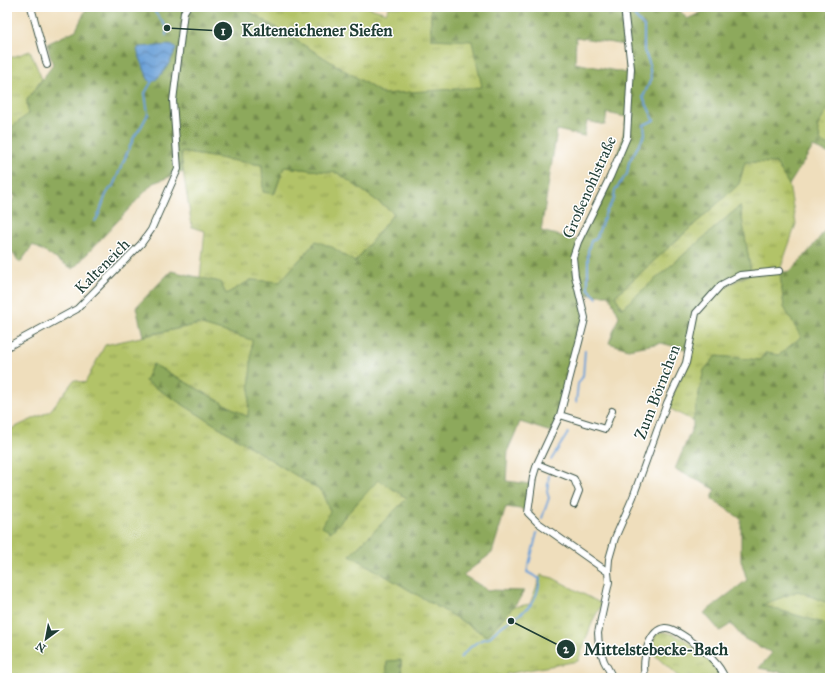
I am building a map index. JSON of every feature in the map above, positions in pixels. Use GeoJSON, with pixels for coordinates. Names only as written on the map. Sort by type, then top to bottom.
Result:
{"type":"FeatureCollection","features":[{"type":"Feature","properties":{"kind":"street"},"geometry":{"type":"LineString","coordinates":[[31,7],[47,65]]}},
{"type":"Feature","properties":{"kind":"street","name":"Kalteneich"},"geometry":{"type":"LineString","coordinates":[[7,347],[77,309],[136,249],[151,230],[178,169],[173,101],[184,12],[186,7]]}},
{"type":"Feature","properties":{"kind":"street","name":"Großenohlstraße"},"geometry":{"type":"LineString","coordinates":[[560,415],[585,318],[575,276],[573,257],[578,242],[610,177],[626,137],[631,68],[624,7]]}},
{"type":"Feature","properties":{"kind":"street","name":"Zum Börnchen"},"geometry":{"type":"LineString","coordinates":[[613,678],[604,661],[599,646],[598,633],[610,582],[608,572],[615,538],[633,497],[667,403],[686,363],[696,313],[722,285],[740,275],[779,271]]}},
{"type":"Feature","properties":{"kind":"street"},"geometry":{"type":"LineString","coordinates":[[608,572],[537,522],[528,513],[533,477],[537,464],[560,415],[605,429],[612,411]]}},
{"type":"Feature","properties":{"kind":"street"},"geometry":{"type":"LineString","coordinates":[[537,464],[574,479],[579,491],[574,504]]}},
{"type":"Feature","properties":{"kind":"street"},"geometry":{"type":"LineString","coordinates":[[645,678],[644,664],[649,642],[654,634],[660,629],[666,628],[673,630],[700,648],[716,664],[725,678]]}},
{"type":"Feature","properties":{"kind":"green space"},"geometry":{"type":"Polygon","coordinates":[[[87,7],[242,7],[383,94],[482,87],[472,41],[431,39],[431,7],[677,7],[687,19],[713,7],[830,7],[830,105],[817,127],[821,142],[830,147],[830,154],[813,147],[789,185],[776,163],[745,162],[739,184],[615,296],[622,308],[740,206],[751,273],[725,284],[695,313],[688,350],[661,343],[628,349],[609,343],[619,316],[609,295],[581,295],[584,318],[559,415],[551,432],[520,422],[508,450],[506,481],[531,484],[527,510],[506,507],[492,553],[463,575],[488,590],[524,591],[519,600],[487,636],[350,555],[407,498],[378,480],[331,532],[322,527],[330,511],[321,491],[145,381],[153,364],[248,417],[252,340],[199,324],[143,336],[136,307],[171,271],[220,282],[226,294],[251,280],[280,282],[316,241],[332,247],[355,262],[394,213],[338,173],[284,167],[274,194],[263,192],[262,165],[181,152],[183,172],[153,183],[73,269],[33,245],[20,263],[7,246],[7,218],[14,196],[7,189],[7,131],[28,114],[27,100],[53,65],[47,44],[76,30],[87,7]],[[576,37],[575,63],[627,73],[625,45],[576,37]],[[607,113],[605,125],[587,121],[584,136],[557,130],[541,231],[577,240],[608,180],[624,133],[626,117],[607,113]]]}},
{"type":"Feature","properties":{"kind":"green space"},"geometry":{"type":"Polygon","coordinates":[[[242,7],[367,7],[386,13],[389,7],[431,7],[431,39],[472,40],[483,88],[383,94],[242,7]]]}},
{"type":"Feature","properties":{"kind":"green space"},"geometry":{"type":"Polygon","coordinates":[[[30,51],[42,79],[27,100],[28,114],[7,131],[7,59],[30,51]]]}},
{"type":"Feature","properties":{"kind":"green space"},"geometry":{"type":"Polygon","coordinates":[[[830,105],[830,147],[821,142],[817,127],[830,105]]]}},
{"type":"Feature","properties":{"kind":"green space"},"geometry":{"type":"Polygon","coordinates":[[[180,152],[262,165],[264,192],[275,193],[284,167],[338,173],[394,213],[355,262],[316,241],[280,282],[251,280],[226,294],[220,282],[200,278],[205,231],[192,227],[180,152]]]}},
{"type":"Feature","properties":{"kind":"green space"},"geometry":{"type":"Polygon","coordinates":[[[745,162],[776,163],[789,185],[796,224],[780,270],[751,273],[740,206],[622,308],[615,296],[739,184],[745,162]]]}},
{"type":"Feature","properties":{"kind":"green space"},"geometry":{"type":"Polygon","coordinates":[[[830,221],[830,604],[798,591],[762,605],[830,625],[830,678],[811,678],[759,668],[772,653],[743,638],[731,624],[720,631],[704,613],[747,580],[741,560],[741,519],[712,499],[715,489],[675,469],[693,426],[704,370],[716,356],[760,360],[765,353],[779,355],[801,337],[784,307],[780,272],[789,271],[805,256],[830,221]]]}},
{"type":"Feature","properties":{"kind":"green space"},"geometry":{"type":"Polygon","coordinates":[[[780,272],[784,307],[802,336],[779,355],[765,353],[760,360],[716,356],[704,370],[693,421],[667,407],[681,378],[697,314],[726,286],[751,274],[780,272]]]}},
{"type":"Feature","properties":{"kind":"green space"},"geometry":{"type":"Polygon","coordinates":[[[199,324],[253,340],[248,417],[153,364],[145,381],[321,491],[331,511],[331,532],[378,479],[407,498],[350,555],[487,636],[513,607],[530,604],[541,575],[553,578],[602,604],[593,620],[578,661],[506,674],[506,678],[402,678],[401,661],[387,661],[387,678],[7,678],[7,431],[50,411],[74,380],[85,383],[105,345],[199,324]]]}},
{"type":"Feature","properties":{"kind":"green space"},"geometry":{"type":"Polygon","coordinates":[[[798,591],[830,604],[830,625],[761,605],[798,591]]]}},
{"type":"Feature","properties":{"kind":"green space"},"geometry":{"type":"Polygon","coordinates":[[[661,632],[670,633],[679,637],[696,648],[712,663],[722,678],[680,678],[649,650],[656,635],[661,632]]]}},
{"type":"Feature","properties":{"kind":"green space"},"geometry":{"type":"Polygon","coordinates":[[[401,660],[402,678],[387,678],[387,661],[401,660]]]}},
{"type":"Feature","properties":{"kind":"water"},"geometry":{"type":"Polygon","coordinates":[[[173,45],[176,48],[172,58],[163,72],[151,83],[137,50],[139,47],[173,45]]]}},
{"type":"Feature","properties":{"kind":"waterway"},"geometry":{"type":"LineString","coordinates":[[151,7],[167,28],[166,35]]}},
{"type":"Feature","properties":{"kind":"waterway"},"geometry":{"type":"LineString","coordinates":[[597,298],[588,288],[588,251],[591,241],[596,239],[606,212],[614,199],[615,190],[627,174],[629,162],[645,134],[644,125],[654,120],[643,97],[651,79],[649,62],[644,51],[644,27],[635,17],[633,7]]}},
{"type":"Feature","properties":{"kind":"waterway"},"geometry":{"type":"LineString","coordinates":[[95,221],[107,193],[113,186],[134,137],[148,114],[145,93],[152,81]]}},
{"type":"Feature","properties":{"kind":"waterway"},"geometry":{"type":"LineString","coordinates":[[576,402],[578,384],[583,376],[585,350]]}},
{"type":"Feature","properties":{"kind":"waterway"},"geometry":{"type":"LineString","coordinates":[[551,460],[568,433]]}},
{"type":"Feature","properties":{"kind":"waterway"},"geometry":{"type":"LineString","coordinates":[[542,518],[549,498],[547,492],[549,475]]}},
{"type":"Feature","properties":{"kind":"waterway"},"geometry":{"type":"LineString","coordinates":[[460,658],[473,645],[481,640],[489,638],[497,630],[520,614],[533,601],[540,579],[527,572],[537,533]]}},
{"type":"Feature","properties":{"kind":"place","name":"Kalteneichener Siefen"},"geometry":{"type":"Point","coordinates":[167,28]}},
{"type":"Feature","properties":{"kind":"place","name":"Mittelstebecke-Bach"},"geometry":{"type":"Point","coordinates":[511,621]}}]}
